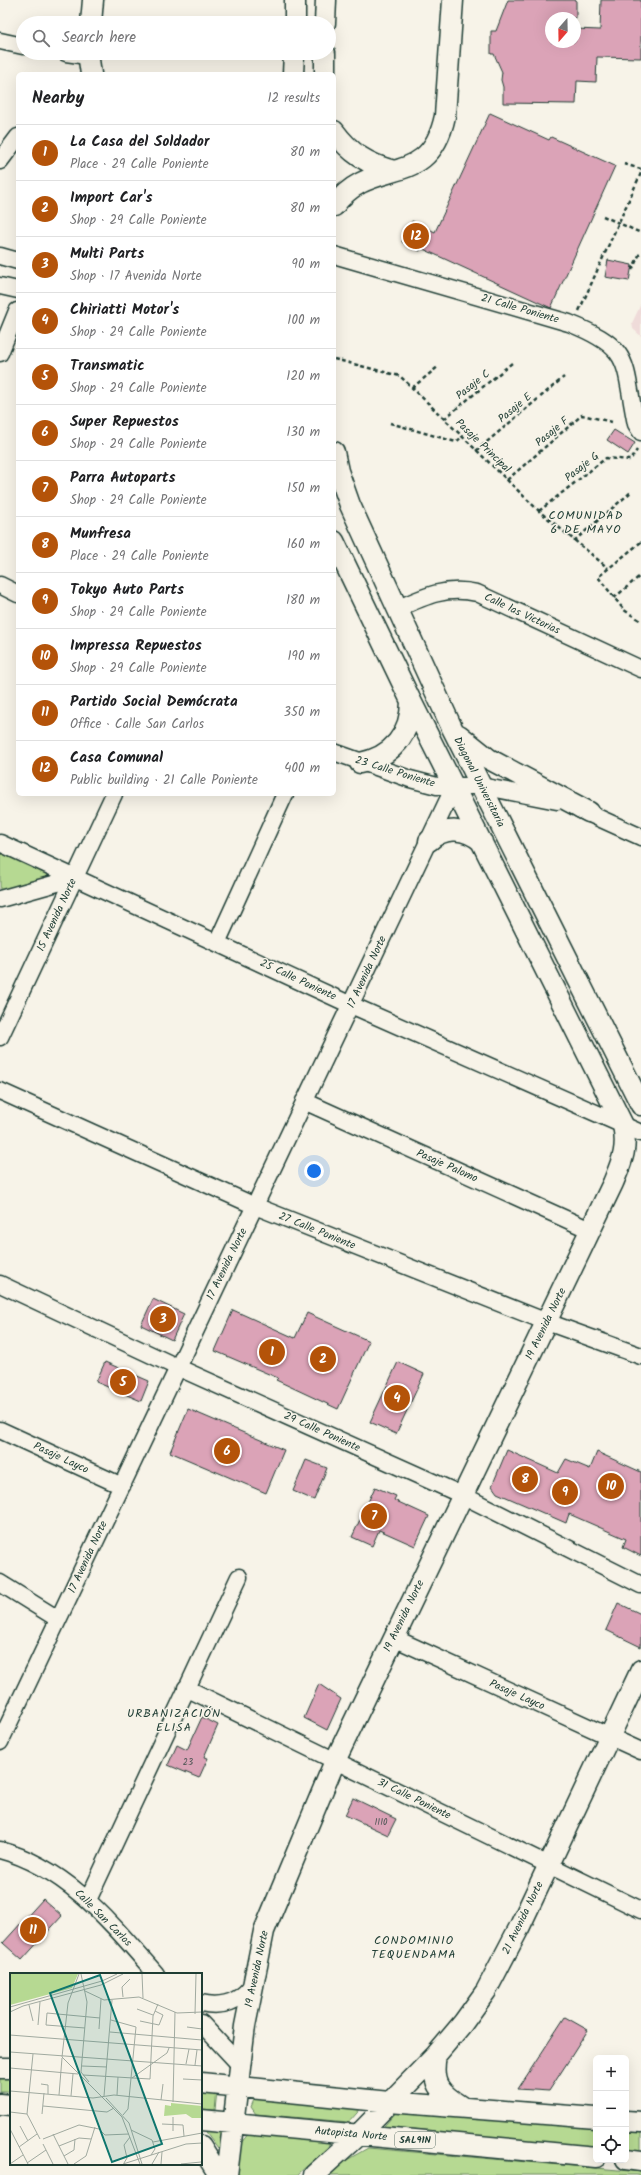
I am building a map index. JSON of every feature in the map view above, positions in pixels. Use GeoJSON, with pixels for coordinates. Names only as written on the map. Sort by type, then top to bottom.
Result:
{"type":"FeatureCollection","features":[{"type":"Feature","properties":{"kind":"main road"},"geometry":{"type":"LineString","coordinates":[[92,16],[93,0]]}},
{"type":"Feature","properties":{"kind":"main road"},"geometry":{"type":"LineString","coordinates":[[295,16],[296,0]]}},
{"type":"Feature","properties":{"kind":"main road"},"geometry":{"type":"LineString","coordinates":[[325,16],[326,0]]}},
{"type":"Feature","properties":{"kind":"main road"},"geometry":{"type":"LineString","coordinates":[[336,204],[355,185],[374,176],[406,168],[422,160],[434,148],[441,134],[446,98],[450,4]]}},
{"type":"Feature","properties":{"kind":"main road"},"geometry":{"type":"LineString","coordinates":[[293,72],[294,60]]}},
{"type":"Feature","properties":{"kind":"main road"},"geometry":{"type":"LineString","coordinates":[[325,60],[325,72]]}},
{"type":"Feature","properties":{"kind":"main road"},"geometry":{"type":"LineString","coordinates":[[336,133],[344,145],[359,158],[376,166],[394,170]]}},
{"type":"Feature","properties":{"kind":"main road","name":"Diagonal Universitaria"},"geometry":{"type":"LineString","coordinates":[[336,462],[350,505],[399,608],[452,728],[641,1104]]}},
{"type":"Feature","properties":{"kind":"main road"},"geometry":{"type":"LineString","coordinates":[[336,545],[411,701],[623,1126]]}},
{"type":"Feature","properties":{"kind":"main road"},"geometry":{"type":"LineString","coordinates":[[360,763],[379,758],[388,752],[401,738],[409,721],[411,701]]}},
{"type":"Feature","properties":{"kind":"main road"},"geometry":{"type":"LineString","coordinates":[[452,728],[489,759],[589,812]]}},
{"type":"Feature","properties":{"kind":"main road"},"geometry":{"type":"LineString","coordinates":[[429,841],[444,832],[455,830],[467,832],[482,842]]}},
{"type":"Feature","properties":{"kind":"main road","name":"19 Avenida Norte"},"geometry":{"type":"LineString","coordinates":[[227,2175],[240,2065],[253,1984],[264,1931],[335,1761],[462,1495],[547,1322],[624,1156],[626,1141],[623,1126]]}},
{"type":"Feature","properties":{"kind":"main road","name":"21 Avenida Norte"},"geometry":{"type":"LineString","coordinates":[[314,2175],[358,2135],[436,2055],[467,2018],[486,1991],[519,1928],[608,1736],[641,1670]]}},
{"type":"Feature","properties":{"kind":"main road"},"geometry":{"type":"LineString","coordinates":[[436,2055],[434,2073],[436,2083],[444,2094],[462,2107]]}},
{"type":"Feature","properties":{"kind":"main road"},"geometry":{"type":"LineString","coordinates":[[202,2083],[389,2102],[593,2118]]}},
{"type":"Feature","properties":{"kind":"main road"},"geometry":{"type":"LineString","coordinates":[[0,2104],[10,2105]]}},
{"type":"Feature","properties":{"kind":"main road","name":"Autopista Norte"},"geometry":{"type":"LineString","coordinates":[[202,2120],[593,2156]]}},
{"type":"Feature","properties":{"kind":"main road"},"geometry":{"type":"LineString","coordinates":[[629,2121],[641,2122]]}},
{"type":"Feature","properties":{"kind":"main road"},"geometry":{"type":"LineString","coordinates":[[202,2148],[220,2175]]}},
{"type":"Feature","properties":{"kind":"main road"},"geometry":{"type":"LineString","coordinates":[[629,2159],[641,2161]]}},
{"type":"Feature","properties":{"kind":"street"},"geometry":{"type":"LineString","coordinates":[[0,41],[16,44]]}},
{"type":"Feature","properties":{"kind":"street"},"geometry":{"type":"LineString","coordinates":[[0,161],[16,140]]}},
{"type":"Feature","properties":{"kind":"street"},"geometry":{"type":"LineString","coordinates":[[0,256],[16,260]]}},
{"type":"Feature","properties":{"kind":"street","name":"21 Calle Poniente"},"geometry":{"type":"LineString","coordinates":[[336,256],[569,323],[602,339],[616,349],[623,360],[636,424],[641,432]]}},
{"type":"Feature","properties":{"kind":"street"},"geometry":{"type":"LineString","coordinates":[[0,286],[16,290]]}},
{"type":"Feature","properties":{"kind":"street"},"geometry":{"type":"LineString","coordinates":[[0,353],[16,316]]}},
{"type":"Feature","properties":{"kind":"street"},"geometry":{"type":"LineString","coordinates":[[0,585],[16,593]]}},
{"type":"Feature","properties":{"kind":"street","name":"Calle las Victorias"},"geometry":{"type":"LineString","coordinates":[[399,608],[441,591],[458,590],[477,593],[641,669]]}},
{"type":"Feature","properties":{"kind":"street","name":"23 Calle Poniente"},"geometry":{"type":"LineString","coordinates":[[336,753],[360,763],[421,782],[454,787],[481,786],[547,798],[589,812],[641,836]]}},
{"type":"Feature","properties":{"kind":"street","name":"17 Avenida Norte"},"geometry":{"type":"LineString","coordinates":[[0,1742],[454,787]]}},
{"type":"Feature","properties":{"kind":"street","name":"15 Avenida Norte"},"geometry":{"type":"LineString","coordinates":[[0,1037],[76,878],[113,796]]}},
{"type":"Feature","properties":{"kind":"street"},"geometry":{"type":"LineString","coordinates":[[217,943],[284,796]]}},
{"type":"Feature","properties":{"kind":"street","name":"25 Calle Poniente"},"geometry":{"type":"LineString","coordinates":[[0,843],[351,1005],[641,1133]]}},
{"type":"Feature","properties":{"kind":"street"},"geometry":{"type":"LineString","coordinates":[[0,899],[76,878]]}},
{"type":"Feature","properties":{"kind":"street","name":"27 Calle Poniente"},"geometry":{"type":"LineString","coordinates":[[0,1091],[255,1206],[547,1322],[641,1356]]}},
{"type":"Feature","properties":{"kind":"street","name":"Pasaje Palomo"},"geometry":{"type":"LineString","coordinates":[[304,1101],[590,1230]]}},
{"type":"Feature","properties":{"kind":"street","name":"29 Calle Poniente"},"geometry":{"type":"LineString","coordinates":[[0,1284],[177,1367],[462,1495],[641,1585]]}},
{"type":"Feature","properties":{"kind":"street","name":"Pasaje Layco"},"geometry":{"type":"LineString","coordinates":[[0,1430],[122,1486]]}},
{"type":"Feature","properties":{"kind":"street"},"geometry":{"type":"LineString","coordinates":[[88,1900],[239,1577]]}},
{"type":"Feature","properties":{"kind":"street"},"geometry":{"type":"LineString","coordinates":[[0,1583],[58,1619]]}},
{"type":"Feature","properties":{"kind":"street","name":"Pasaje Layco"},"geometry":{"type":"LineString","coordinates":[[394,1638],[641,1751]]}},
{"type":"Feature","properties":{"kind":"street","name":"31 Calle Poniente"},"geometry":{"type":"LineString","coordinates":[[186,1688],[641,1910]]}},
{"type":"Feature","properties":{"kind":"street","name":"Calle San Carlos"},"geometry":{"type":"LineString","coordinates":[[0,1850],[34,1863],[65,1880],[88,1900],[155,1973]]}},
{"type":"Feature","properties":{"kind":"street"},"geometry":{"type":"LineString","coordinates":[[202,2003],[212,2006],[224,2004],[245,1994],[253,1984]]}},
{"type":"Feature","properties":{"kind":"street"},"geometry":{"type":"LineString","coordinates":[[202,2024],[240,2065]]}},
{"type":"Feature","properties":{"kind":"path"},"geometry":{"type":"LineString","coordinates":[[624,164],[641,169]]}},
{"type":"Feature","properties":{"kind":"path"},"geometry":{"type":"LineString","coordinates":[[579,311],[641,173]]}},
{"type":"Feature","properties":{"kind":"path"},"geometry":{"type":"LineString","coordinates":[[603,216],[641,234]]}},
{"type":"Feature","properties":{"kind":"path"},"geometry":{"type":"LineString","coordinates":[[632,270],[641,251]]}},
{"type":"Feature","properties":{"kind":"path","name":"Pasaje Principal"},"geometry":{"type":"LineString","coordinates":[[336,359],[400,376],[539,511],[608,568]]}},
{"type":"Feature","properties":{"kind":"path","name":"Pasaje C"},"geometry":{"type":"LineString","coordinates":[[444,419],[512,363]]}},
{"type":"Feature","properties":{"kind":"path"},"geometry":{"type":"LineString","coordinates":[[412,388],[439,366]]}},
{"type":"Feature","properties":{"kind":"path","name":"Pasaje E"},"geometry":{"type":"LineString","coordinates":[[476,451],[564,377]]}},
{"type":"Feature","properties":{"kind":"path","name":"Pasaje F"},"geometry":{"type":"LineString","coordinates":[[507,480],[582,415],[612,422]]}},
{"type":"Feature","properties":{"kind":"path"},"geometry":{"type":"LineString","coordinates":[[390,423],[456,442],[462,437]]}},
{"type":"Feature","properties":{"kind":"path","name":"Pasaje G"},"geometry":{"type":"LineString","coordinates":[[539,511],[606,458],[630,460],[637,450]]}},
{"type":"Feature","properties":{"kind":"path"},"geometry":{"type":"LineString","coordinates":[[574,541],[631,492]]}},
{"type":"Feature","properties":{"kind":"path"},"geometry":{"type":"LineString","coordinates":[[641,542],[598,577],[624,610],[641,621]]}},
{"type":"Feature","properties":{"kind":"path"},"geometry":{"type":"LineString","coordinates":[[614,598],[641,575]]}},
{"type":"Feature","properties":{"kind":"shaded area"},"geometry":{"type":"Polygon","coordinates":[[[641,304],[641,336],[633,329],[632,323],[641,304]]]}},
{"type":"Feature","properties":{"kind":"green space"},"geometry":{"type":"Polygon","coordinates":[[[0,844],[75,878],[0,899],[0,844]]]}},
{"type":"Feature","properties":{"kind":"green space"},"geometry":{"type":"Polygon","coordinates":[[[0,2074],[10,2075],[10,2092],[0,2092],[0,2074]]]}},
{"type":"Feature","properties":{"kind":"green space"},"geometry":{"type":"Polygon","coordinates":[[[202,2090],[217,2091],[215,2110],[202,2109],[202,2090]]]}},
{"type":"Feature","properties":{"kind":"green space"},"geometry":{"type":"Polygon","coordinates":[[[255,2097],[364,2105],[349,2122],[256,2114],[251,2107],[255,2097]]]}},
{"type":"Feature","properties":{"kind":"green space"},"geometry":{"type":"Polygon","coordinates":[[[401,2107],[593,2125],[593,2148],[384,2126],[401,2107]]]}},
{"type":"Feature","properties":{"kind":"green space"},"geometry":{"type":"Polygon","coordinates":[[[202,2125],[228,2127],[222,2149],[218,2148],[202,2125]]]}},
{"type":"Feature","properties":{"kind":"green space"},"geometry":{"type":"Polygon","coordinates":[[[629,2127],[641,2129],[641,2153],[629,2151],[629,2127]]]}},
{"type":"Feature","properties":{"kind":"green space"},"geometry":{"type":"Polygon","coordinates":[[[249,2133],[330,2141],[328,2147],[297,2175],[235,2175],[241,2143],[249,2133]]]}},
{"type":"Feature","properties":{"kind":"green space"},"geometry":{"type":"Polygon","coordinates":[[[368,2148],[641,2172],[641,2175],[327,2175],[336,2166],[368,2148]]]}},
{"type":"Feature","properties":{"kind":"building"},"geometry":{"type":"Polygon","coordinates":[[[508,0],[576,0],[576,12],[545,12],[545,48],[581,48],[581,29],[600,30],[601,0],[641,0],[641,58],[597,57],[596,82],[577,81],[576,104],[503,103],[503,87],[501,80],[502,72],[494,54],[491,54],[491,31],[496,31],[508,0]]]}},
{"type":"Feature","properties":{"kind":"building"},"geometry":{"type":"Polygon","coordinates":[[[490,113],[549,140],[551,137],[615,166],[551,308],[421,248],[420,251],[402,242],[412,221],[435,232],[490,113]]]}},
{"type":"Feature","properties":{"kind":"building"},"geometry":{"type":"Polygon","coordinates":[[[608,260],[632,265],[629,281],[605,277],[608,260]]]}},
{"type":"Feature","properties":{"kind":"building"},"geometry":{"type":"Polygon","coordinates":[[[614,430],[635,443],[628,454],[607,440],[614,430]]]}},
{"type":"Feature","properties":{"kind":"building"},"geometry":{"type":"Polygon","coordinates":[[[153,1299],[184,1314],[172,1340],[141,1325],[153,1299]]]}},
{"type":"Feature","properties":{"kind":"building"},"geometry":{"type":"Polygon","coordinates":[[[233,1310],[295,1338],[307,1313],[369,1341],[338,1409],[276,1380],[278,1378],[215,1351],[233,1310]]]}},
{"type":"Feature","properties":{"kind":"building"},"geometry":{"type":"Polygon","coordinates":[[[105,1362],[149,1381],[141,1401],[96,1382],[105,1362]]]}},
{"type":"Feature","properties":{"kind":"building"},"geometry":{"type":"Polygon","coordinates":[[[398,1362],[424,1374],[396,1434],[370,1422],[398,1362]]]}},
{"type":"Feature","properties":{"kind":"building"},"geometry":{"type":"Polygon","coordinates":[[[188,1409],[284,1450],[266,1493],[170,1452],[188,1409]]]}},
{"type":"Feature","properties":{"kind":"building"},"geometry":{"type":"Polygon","coordinates":[[[507,1450],[558,1473],[566,1459],[590,1469],[597,1452],[641,1472],[641,1556],[623,1547],[626,1539],[569,1514],[566,1523],[497,1493],[492,1486],[507,1450]]]}},
{"type":"Feature","properties":{"kind":"building"},"geometry":{"type":"Polygon","coordinates":[[[306,1460],[327,1468],[314,1500],[293,1491],[306,1460]]]}},
{"type":"Feature","properties":{"kind":"building"},"geometry":{"type":"Polygon","coordinates":[[[375,1487],[396,1496],[394,1500],[429,1516],[415,1546],[379,1530],[372,1546],[352,1537],[375,1487]]]}},
{"type":"Feature","properties":{"kind":"building"},"geometry":{"type":"Polygon","coordinates":[[[618,1603],[641,1614],[641,1647],[606,1630],[618,1603]]]}},
{"type":"Feature","properties":{"kind":"building"},"geometry":{"type":"Polygon","coordinates":[[[319,1684],[341,1699],[327,1730],[304,1718],[319,1684]]]}},
{"type":"Feature","properties":{"kind":"building"},"geometry":{"type":"Polygon","coordinates":[[[202,1717],[218,1725],[204,1757],[208,1758],[199,1778],[168,1765],[177,1745],[187,1750],[202,1717]]]}},
{"type":"Feature","properties":{"kind":"building"},"geometry":{"type":"Polygon","coordinates":[[[353,1798],[396,1819],[388,1835],[345,1815],[353,1798]]]}},
{"type":"Feature","properties":{"kind":"building"},"geometry":{"type":"Polygon","coordinates":[[[43,1899],[62,1916],[22,1960],[3,1943],[43,1899]]]}},
{"type":"Feature","properties":{"kind":"building"},"geometry":{"type":"Polygon","coordinates":[[[565,2017],[588,2030],[549,2091],[518,2089],[565,2017]]]}},
{"type":"Feature","properties":{"kind":"place","name":"Casa Comunal"},"geometry":{"type":"Point","coordinates":[416,236]}},
{"type":"Feature","properties":{"kind":"place","name":"Multi Parts"},"geometry":{"type":"Point","coordinates":[163,1319]}},
{"type":"Feature","properties":{"kind":"place","name":"La Casa del Soldador"},"geometry":{"type":"Point","coordinates":[272,1352]}},
{"type":"Feature","properties":{"kind":"place","name":"Import Car's"},"geometry":{"type":"Point","coordinates":[323,1359]}},
{"type":"Feature","properties":{"kind":"place","name":"Transmatic"},"geometry":{"type":"Point","coordinates":[123,1382]}},
{"type":"Feature","properties":{"kind":"place","name":"Chiriatti Motor's"},"geometry":{"type":"Point","coordinates":[397,1398]}},
{"type":"Feature","properties":{"kind":"place","name":"Super Repuestos"},"geometry":{"type":"Point","coordinates":[227,1451]}},
{"type":"Feature","properties":{"kind":"place","name":"Munfresa"},"geometry":{"type":"Point","coordinates":[525,1479]}},
{"type":"Feature","properties":{"kind":"place","name":"Impressa Repuestos"},"geometry":{"type":"Point","coordinates":[611,1486]}},
{"type":"Feature","properties":{"kind":"place","name":"Tokyo Auto Parts"},"geometry":{"type":"Point","coordinates":[565,1492]}},
{"type":"Feature","properties":{"kind":"place","name":"Parra Autoparts"},"geometry":{"type":"Point","coordinates":[374,1516]}},
{"type":"Feature","properties":{"kind":"place","name":"Partido Social Demócrata"},"geometry":{"type":"Point","coordinates":[33,1930]}},
{"type":"Feature","properties":{"kind":"district","name":"COMUNIDAD 6 DE MAYO"},"geometry":{"type":"Point","coordinates":[586,522]}},
{"type":"Feature","properties":{"kind":"district","name":"URBANIZACIÓN ELISA"},"geometry":{"type":"Point","coordinates":[174,1720]}},
{"type":"Feature","properties":{"kind":"district","name":"CONDOMINIO TEQUENDAMA"},"geometry":{"type":"Point","coordinates":[414,1947]}}]}
